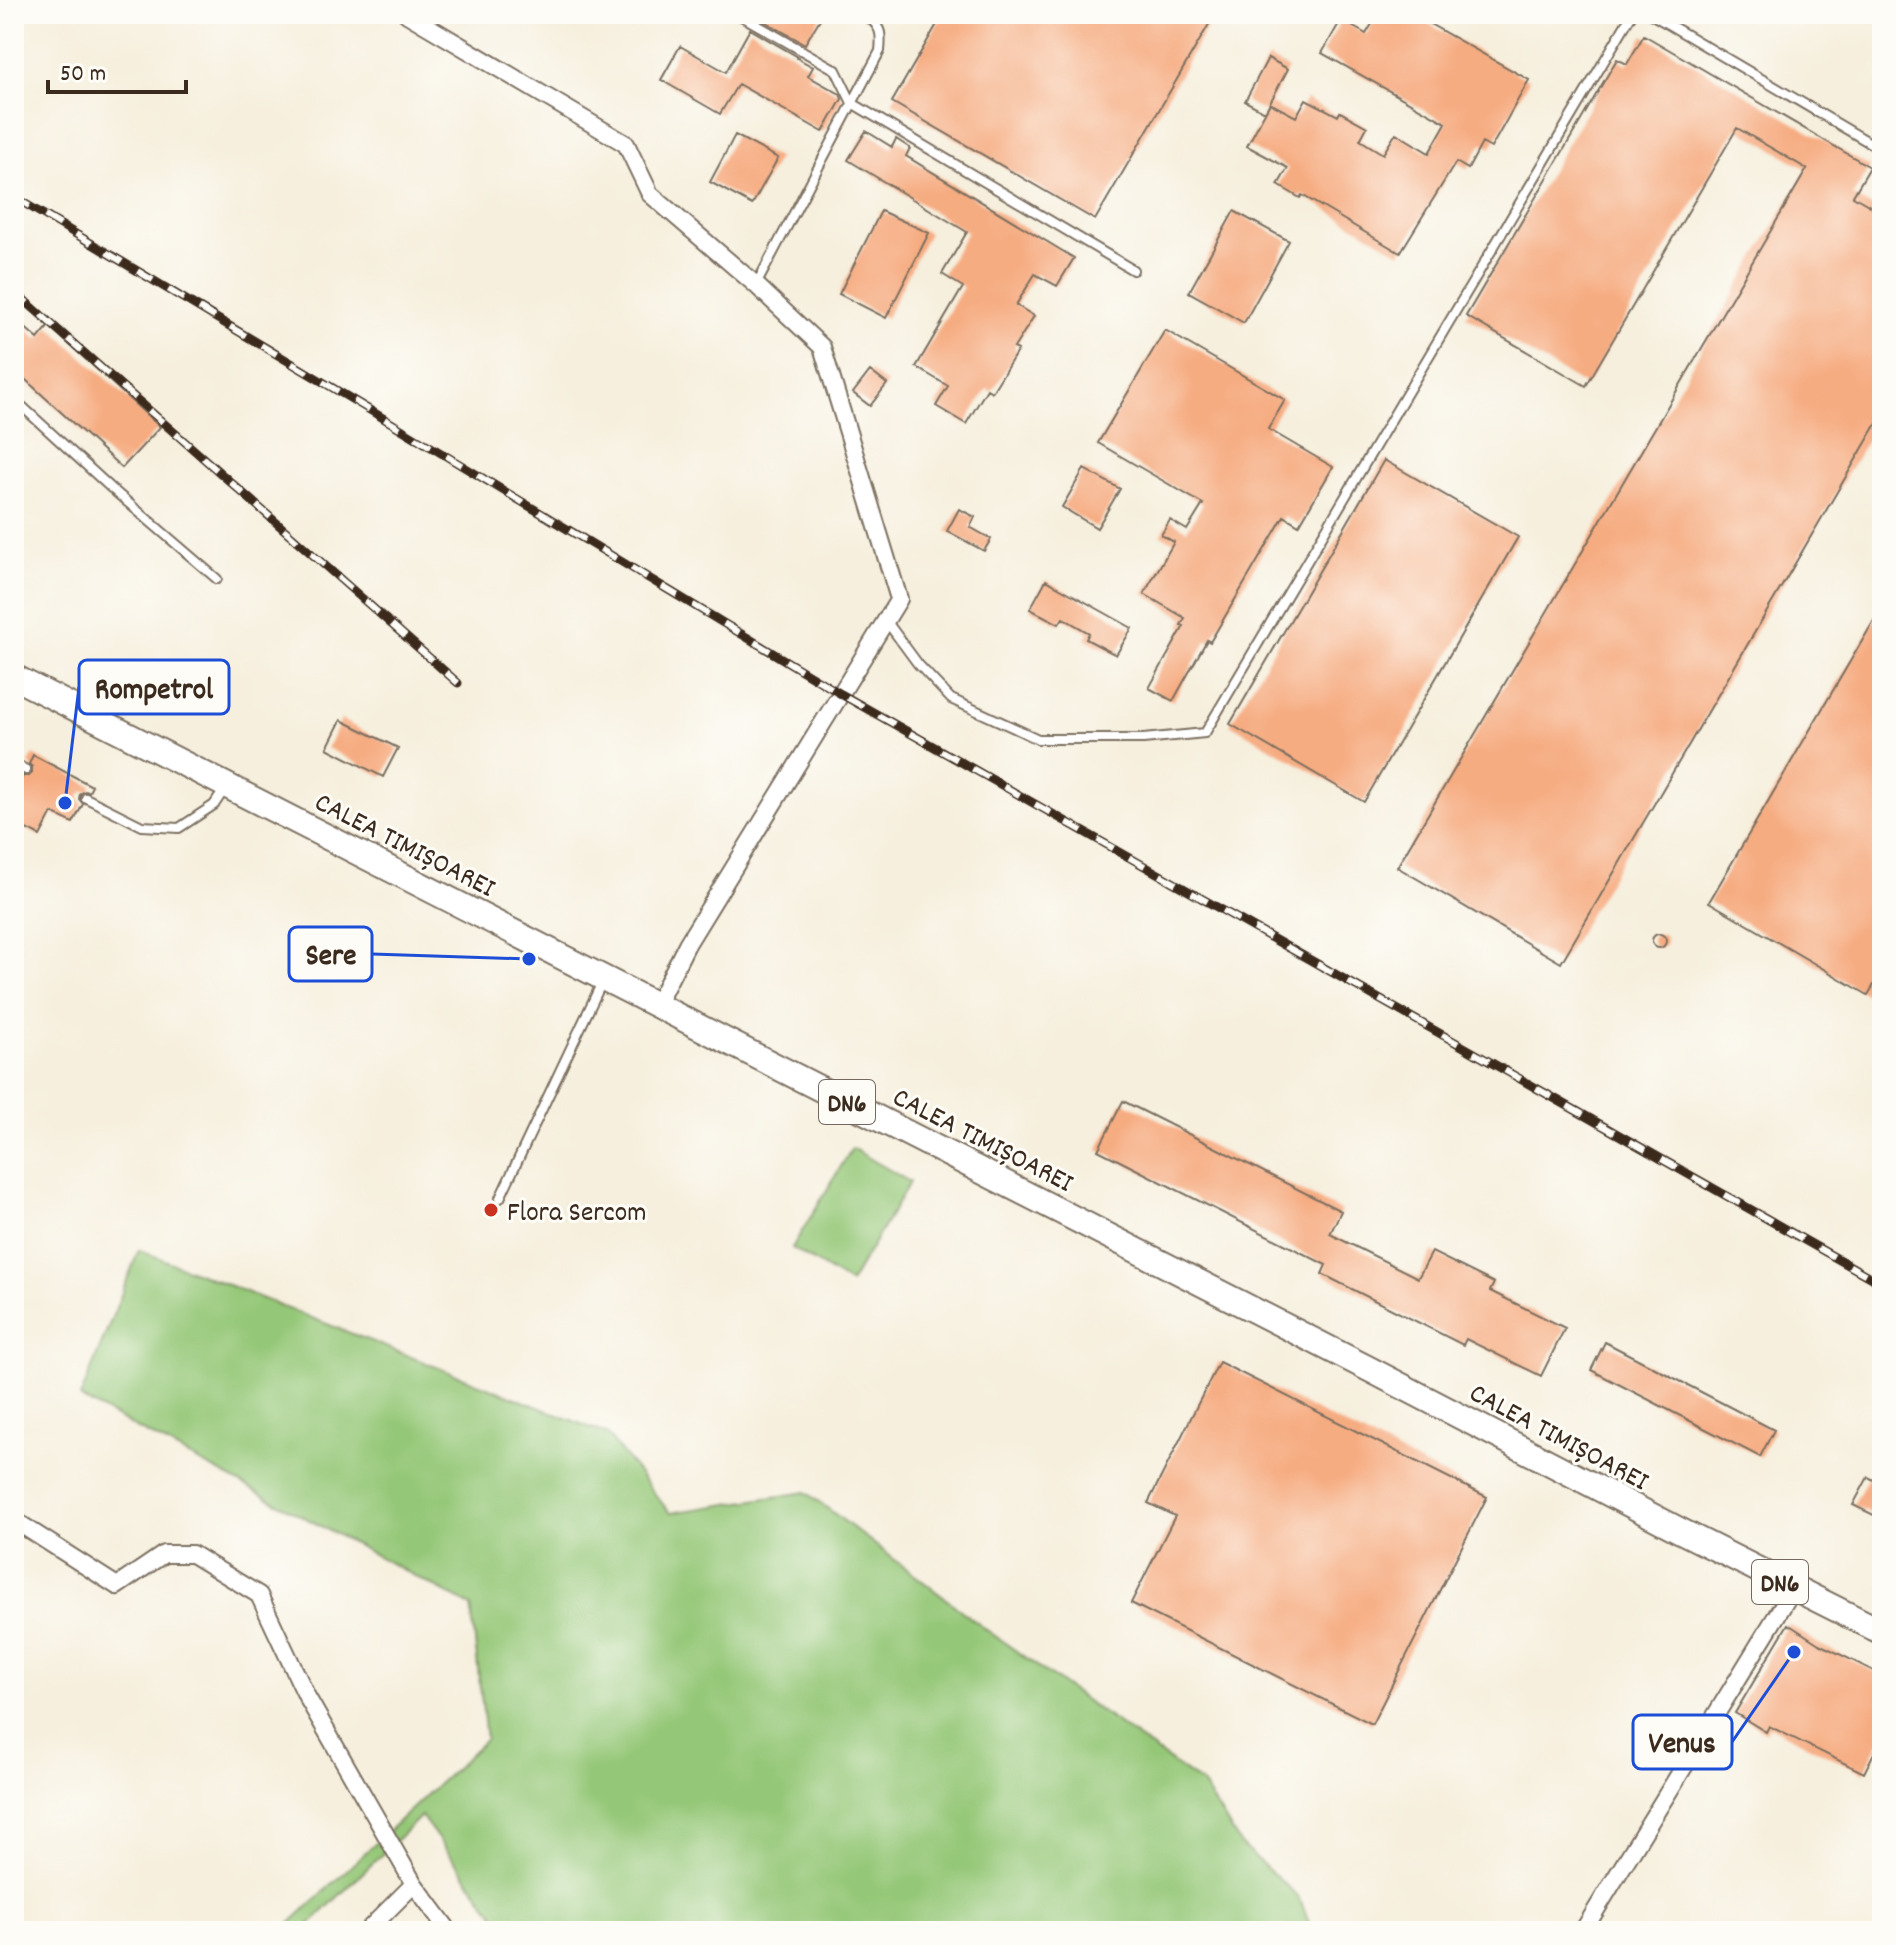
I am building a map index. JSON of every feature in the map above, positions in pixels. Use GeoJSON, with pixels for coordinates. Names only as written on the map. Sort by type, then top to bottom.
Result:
{"type":"FeatureCollection","features":[{"type":"Feature","properties":{"kind":"main road","name":"CALEA TIMIȘOAREI"},"geometry":{"type":"LineString","coordinates":[[14,677],[1882,1632]]}},
{"type":"Feature","properties":{"kind":"street"},"geometry":{"type":"LineString","coordinates":[[407,14],[626,144],[650,194],[756,285],[822,347],[899,599],[687,944],[657,1004]]}},
{"type":"Feature","properties":{"kind":"street"},"geometry":{"type":"LineString","coordinates":[[14,1520],[117,1586],[164,1554],[192,1554],[259,1595],[307,1697],[414,1884],[449,1931]]}},
{"type":"Feature","properties":{"kind":"street"},"geometry":{"type":"LineString","coordinates":[[1583,1931],[1793,1589]]}},
{"type":"Feature","properties":{"kind":"street"},"geometry":{"type":"LineString","coordinates":[[367,1931],[414,1884]]}},
{"type":"Feature","properties":{"kind":"lane"},"geometry":{"type":"LineString","coordinates":[[738,14],[836,70],[852,103],[1133,270]]}},
{"type":"Feature","properties":{"kind":"lane"},"geometry":{"type":"LineString","coordinates":[[756,285],[880,51],[882,33],[865,14]]}},
{"type":"Feature","properties":{"kind":"lane"},"geometry":{"type":"LineString","coordinates":[[886,621],[918,664],[951,699],[1038,739],[1143,739],[1205,733],[1632,14]]}},
{"type":"Feature","properties":{"kind":"lane"},"geometry":{"type":"LineString","coordinates":[[1651,14],[1882,150]]}},
{"type":"Feature","properties":{"kind":"lane"},"geometry":{"type":"LineString","coordinates":[[14,399],[217,579]]}},
{"type":"Feature","properties":{"kind":"lane"},"geometry":{"type":"LineString","coordinates":[[14,763],[26,770]]}},
{"type":"Feature","properties":{"kind":"lane"},"geometry":{"type":"LineString","coordinates":[[86,798],[142,826],[179,828],[214,805],[227,786]]}},
{"type":"Feature","properties":{"kind":"lane"},"geometry":{"type":"LineString","coordinates":[[500,1198],[604,978]]}},
{"type":"Feature","properties":{"kind":"green space"},"geometry":{"type":"Polygon","coordinates":[[[852,1148],[910,1182],[850,1283],[792,1248],[852,1148]]]}},
{"type":"Feature","properties":{"kind":"green space"},"geometry":{"type":"Polygon","coordinates":[[[139,1250],[607,1434],[670,1513],[806,1492],[984,1628],[1202,1784],[1241,1845],[1299,1897],[1312,1931],[507,1931],[421,1816],[303,1931],[282,1931],[486,1739],[471,1606],[80,1398],[139,1250]]]}},
{"type":"Feature","properties":{"kind":"building"},"geometry":{"type":"Polygon","coordinates":[[[759,14],[823,14],[805,44],[757,17],[759,14]]]}},
{"type":"Feature","properties":{"kind":"building"},"geometry":{"type":"Polygon","coordinates":[[[943,14],[1215,14],[1095,220],[892,102],[943,14]]]}},
{"type":"Feature","properties":{"kind":"building"},"geometry":{"type":"Polygon","coordinates":[[[1378,14],[1412,14],[1529,80],[1491,148],[1482,143],[1468,169],[1456,162],[1400,253],[1302,195],[1300,198],[1278,185],[1288,168],[1247,146],[1270,103],[1296,117],[1306,99],[1367,127],[1360,140],[1383,154],[1396,133],[1429,153],[1446,123],[1322,53],[1341,20],[1366,34],[1378,14]]]}},
{"type":"Feature","properties":{"kind":"building"},"geometry":{"type":"Polygon","coordinates":[[[750,29],[813,67],[808,76],[840,94],[842,99],[823,132],[738,84],[720,114],[661,80],[680,46],[726,72],[750,29]]]}},
{"type":"Feature","properties":{"kind":"building"},"geometry":{"type":"Polygon","coordinates":[[[1644,35],[1870,167],[1853,196],[1882,213],[1882,415],[1561,963],[1397,867],[1807,169],[1737,128],[1586,386],[1466,316],[1617,59],[1627,64],[1644,35]]]}},
{"type":"Feature","properties":{"kind":"building"},"geometry":{"type":"Polygon","coordinates":[[[1268,58],[1288,69],[1265,112],[1245,101],[1268,58]]]}},
{"type":"Feature","properties":{"kind":"building"},"geometry":{"type":"Polygon","coordinates":[[[866,131],[892,147],[896,139],[910,148],[906,156],[1074,258],[1057,286],[1035,274],[1016,305],[1034,316],[1014,348],[1018,350],[992,392],[987,389],[966,424],[936,406],[948,386],[916,367],[963,287],[942,274],[967,232],[848,160],[866,131]]]}},
{"type":"Feature","properties":{"kind":"building"},"geometry":{"type":"Polygon","coordinates":[[[735,135],[778,158],[752,205],[710,182],[735,135]]]}},
{"type":"Feature","properties":{"kind":"building"},"geometry":{"type":"Polygon","coordinates":[[[881,211],[929,233],[886,318],[839,294],[881,211]]]}},
{"type":"Feature","properties":{"kind":"building"},"geometry":{"type":"Polygon","coordinates":[[[1234,211],[1289,241],[1244,323],[1189,292],[1234,211]]]}},
{"type":"Feature","properties":{"kind":"building"},"geometry":{"type":"Polygon","coordinates":[[[14,318],[38,339],[49,326],[160,427],[122,468],[14,369],[14,318]]]}},
{"type":"Feature","properties":{"kind":"building"},"geometry":{"type":"Polygon","coordinates":[[[1165,330],[1285,400],[1268,429],[1333,467],[1299,525],[1284,516],[1173,701],[1149,688],[1184,626],[1181,625],[1185,618],[1144,594],[1174,542],[1161,535],[1170,520],[1187,530],[1203,504],[1098,443],[1165,330]]]}},
{"type":"Feature","properties":{"kind":"building"},"geometry":{"type":"Polygon","coordinates":[[[870,371],[887,384],[870,406],[853,393],[870,371]]]}},
{"type":"Feature","properties":{"kind":"building"},"geometry":{"type":"Polygon","coordinates":[[[1384,460],[1518,537],[1364,802],[1230,724],[1384,460]]]}},
{"type":"Feature","properties":{"kind":"building"},"geometry":{"type":"Polygon","coordinates":[[[1084,469],[1120,489],[1097,528],[1062,507],[1084,469]]]}},
{"type":"Feature","properties":{"kind":"building"},"geometry":{"type":"Polygon","coordinates":[[[959,509],[975,517],[970,527],[991,539],[984,551],[947,531],[959,509]]]}},
{"type":"Feature","properties":{"kind":"building"},"geometry":{"type":"Polygon","coordinates":[[[1046,580],[1132,628],[1116,655],[1086,639],[1089,633],[1063,618],[1059,624],[1030,609],[1046,580]]]}},
{"type":"Feature","properties":{"kind":"building"},"geometry":{"type":"Polygon","coordinates":[[[1882,607],[1882,971],[1868,995],[1709,902],[1882,607]]]}},
{"type":"Feature","properties":{"kind":"building"},"geometry":{"type":"Polygon","coordinates":[[[341,720],[398,748],[383,777],[327,748],[341,720]]]}},
{"type":"Feature","properties":{"kind":"building"},"geometry":{"type":"Polygon","coordinates":[[[33,755],[92,786],[89,792],[80,794],[83,804],[73,823],[52,813],[40,836],[14,823],[14,793],[23,776],[32,773],[29,764],[33,755]]]}},
{"type":"Feature","properties":{"kind":"building"},"geometry":{"type":"Polygon","coordinates":[[[1659,934],[1666,941],[1659,948],[1652,941],[1659,934]]]}},
{"type":"Feature","properties":{"kind":"building"},"geometry":{"type":"Polygon","coordinates":[[[1123,1101],[1341,1211],[1330,1234],[1418,1278],[1432,1252],[1494,1283],[1490,1291],[1565,1328],[1541,1376],[1466,1339],[1463,1345],[1322,1274],[1326,1265],[1098,1150],[1123,1101]]]}},
{"type":"Feature","properties":{"kind":"building"},"geometry":{"type":"Polygon","coordinates":[[[1605,1342],[1774,1430],[1760,1457],[1591,1370],[1605,1342]]]}},
{"type":"Feature","properties":{"kind":"building"},"geometry":{"type":"Polygon","coordinates":[[[1219,1362],[1487,1497],[1372,1724],[1131,1603],[1175,1516],[1148,1503],[1219,1362]]]}},
{"type":"Feature","properties":{"kind":"building"},"geometry":{"type":"Polygon","coordinates":[[[1868,1477],[1882,1484],[1882,1519],[1853,1505],[1868,1477]]]}},
{"type":"Feature","properties":{"kind":"building"},"geometry":{"type":"Polygon","coordinates":[[[1788,1624],[1819,1644],[1882,1675],[1882,1737],[1864,1773],[1769,1726],[1766,1732],[1735,1713],[1788,1624]]]}},
{"type":"Feature","properties":{"kind":"railway"},"geometry":{"type":"LineString","coordinates":[[14,197],[841,694],[1882,1284]]}},
{"type":"Feature","properties":{"kind":"railway"},"geometry":{"type":"LineString","coordinates":[[14,291],[458,683]]}},
{"type":"Feature","properties":{"kind":"place","name":"Rompetrol"},"geometry":{"type":"Point","coordinates":[65,803]}},
{"type":"Feature","properties":{"kind":"place","name":"Sere"},"geometry":{"type":"Point","coordinates":[529,959]}},
{"type":"Feature","properties":{"kind":"place","name":"Flora Sercom"},"geometry":{"type":"Point","coordinates":[491,1210]}},
{"type":"Feature","properties":{"kind":"place","name":"Venus"},"geometry":{"type":"Point","coordinates":[1794,1652]}}]}
